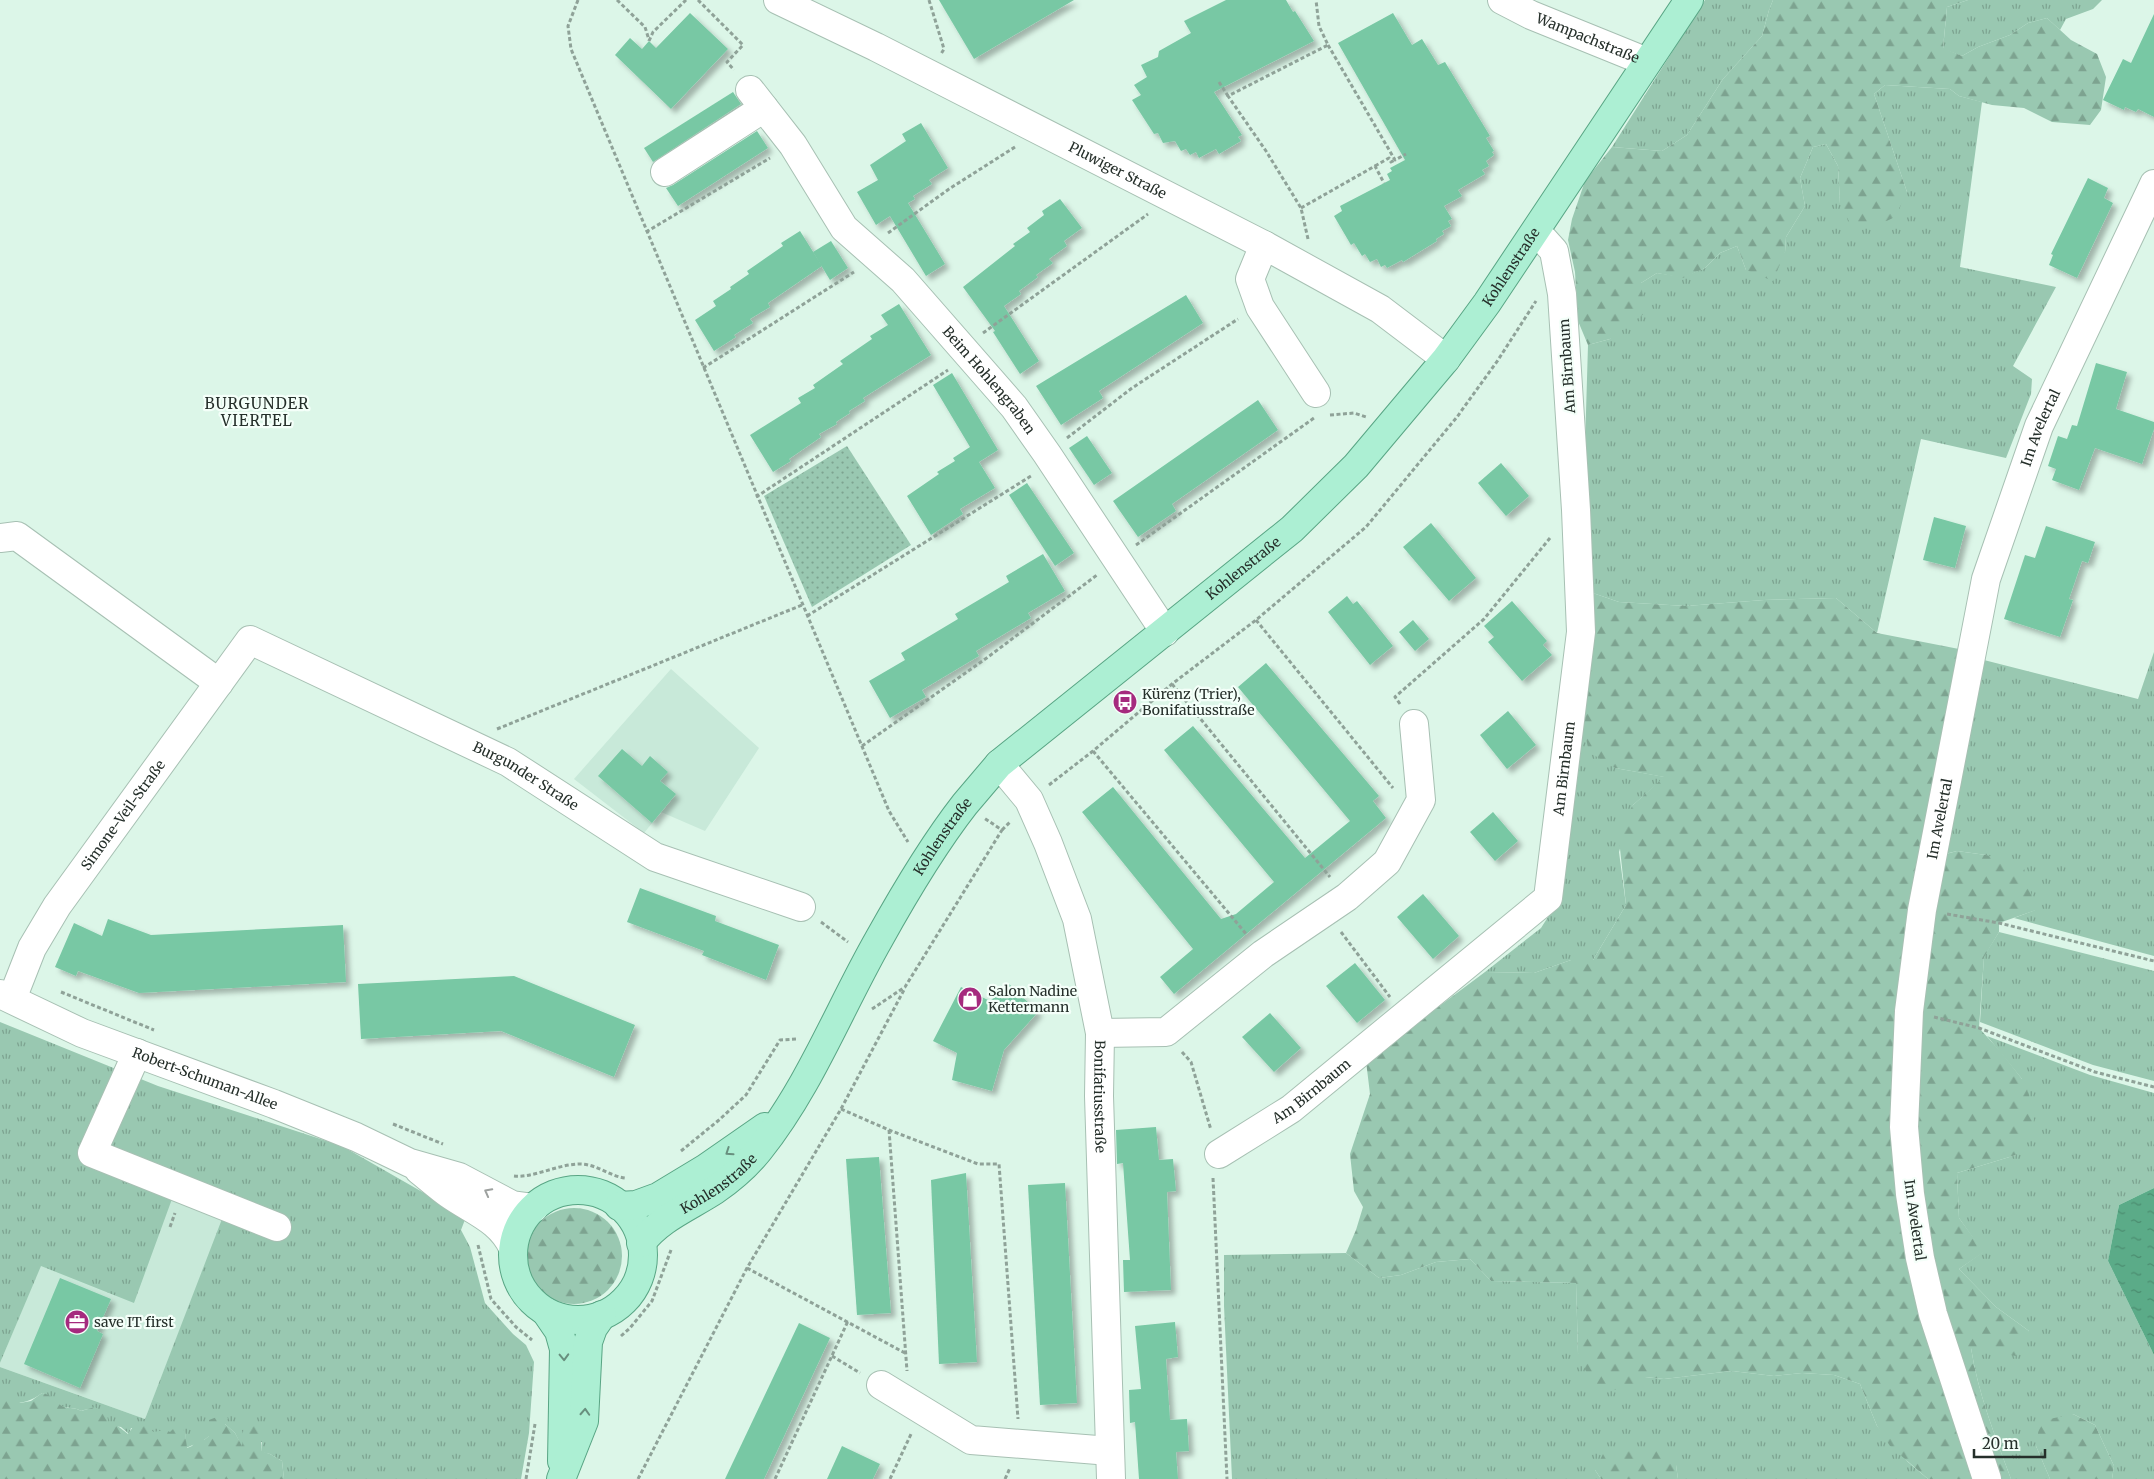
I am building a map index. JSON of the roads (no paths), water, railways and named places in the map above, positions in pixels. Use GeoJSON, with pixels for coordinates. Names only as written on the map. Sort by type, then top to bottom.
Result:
{"type":"FeatureCollection","features":[{"type":"Feature","properties":{"kind":"main road","name":"Kohlenstraße"},"geometry":{"type":"LineString","coordinates":[[642,1243],[656,1226],[715,1190],[747,1164],[760,1149],[828,1037],[879,939],[921,870],[964,805],[999,764],[1166,632],[1292,529],[1356,466],[1392,424],[1446,359],[1536,232],[1689,0]]}},
{"type":"Feature","properties":{"kind":"main road","name":"Kohlenstraße"},"geometry":{"type":"LineString","coordinates":[[619,1206],[636,1205],[658,1197],[706,1168],[783,1114]]}},
{"type":"Feature","properties":{"kind":"main road"},"geometry":{"type":"LineString","coordinates":[[546,1312],[574,1320],[602,1316],[619,1306],[635,1287],[642,1262],[642,1243],[635,1225],[619,1206],[604,1196],[579,1190],[555,1194],[534,1208],[520,1226],[513,1248],[514,1267],[520,1285],[531,1300],[546,1312],[559,1331],[564,1349],[562,1477]]}},
{"type":"Feature","properties":{"kind":"main road"},"geometry":{"type":"LineString","coordinates":[[562,1477],[584,1420],[588,1342],[593,1328],[602,1316]]}},
{"type":"Feature","properties":{"kind":"street","name":"Pluwiger Straße"},"geometry":{"type":"LineString","coordinates":[[778,0],[1264,245],[1380,309],[1446,359]]}},
{"type":"Feature","properties":{"kind":"street","name":"Wampachstraße"},"geometry":{"type":"LineString","coordinates":[[1502,0],[1531,15],[1647,62]]}},
{"type":"Feature","properties":{"kind":"street","name":"Beim Hohlengraben"},"geometry":{"type":"LineString","coordinates":[[665,172],[757,99],[793,145],[844,228],[903,280],[1014,407],[1166,632]]}},
{"type":"Feature","properties":{"kind":"street","name":"Im Avelertal"},"geometry":{"type":"LineString","coordinates":[[1987,1479],[1933,1314],[1920,1258],[1910,1194],[1904,1127],[1909,1011],[1922,910],[1986,579],[2039,426],[2154,184]]}},
{"type":"Feature","properties":{"kind":"street","name":"Am Birnbaum"},"geometry":{"type":"LineString","coordinates":[[1219,1154],[1291,1109],[1548,898],[1581,632],[1576,510],[1562,294],[1554,250],[1536,232]]}},
{"type":"Feature","properties":{"kind":"street"},"geometry":{"type":"LineString","coordinates":[[1264,245],[1250,278],[1260,307],[1319,408]]}},
{"type":"Feature","properties":{"kind":"street"},"geometry":{"type":"LineString","coordinates":[[9,537],[219,683]]}},
{"type":"Feature","properties":{"kind":"street","name":"Simone-Veil-Straße"},"geometry":{"type":"LineString","coordinates":[[6,996],[57,906],[250,640]]}},
{"type":"Feature","properties":{"kind":"street","name":"Burgunder Straße"},"geometry":{"type":"LineString","coordinates":[[250,640],[508,762],[655,856],[801,907]]}},
{"type":"Feature","properties":{"kind":"street"},"geometry":{"type":"LineString","coordinates":[[1100,1034],[1166,1032],[1263,954],[1336,905],[1387,862],[1421,800],[1414,724]]}},
{"type":"Feature","properties":{"kind":"street","name":"Bonifatiusstraße"},"geometry":{"type":"LineString","coordinates":[[999,764],[1029,800],[1048,843],[1076,919],[1100,1034],[1099,1096],[1111,1479]]}},
{"type":"Feature","properties":{"kind":"street","name":"Robert-Schuman-Allee"},"geometry":{"type":"LineString","coordinates":[[6,996],[82,1033],[274,1104],[356,1137],[410,1163],[459,1176],[485,1203],[513,1248]]}},
{"type":"Feature","properties":{"kind":"street"},"geometry":{"type":"LineString","coordinates":[[137,1054],[92,1154],[277,1227]]}},
{"type":"Feature","properties":{"kind":"street","name":"Robert-Schuman-Allee"},"geometry":{"type":"LineString","coordinates":[[485,1203],[534,1208]]}},
{"type":"Feature","properties":{"kind":"street"},"geometry":{"type":"LineString","coordinates":[[881,1385],[971,1440],[1110,1451]]}},
{"type":"Feature","properties":{"kind":"water"},"geometry":{"type":"Polygon","coordinates":[[[2154,1188],[2154,1355],[2108,1261],[2119,1205],[2154,1188]]]}},
{"type":"Feature","properties":{"kind":"place","name":"Kürenz (Trier), Bonifatiusstraße"},"geometry":{"type":"Point","coordinates":[1125,702]}},
{"type":"Feature","properties":{"kind":"place","name":"Salon Nadine Kettermann"},"geometry":{"type":"Point","coordinates":[970,999]}},
{"type":"Feature","properties":{"kind":"place","name":"save IT first"},"geometry":{"type":"Point","coordinates":[77,1322]}},
{"type":"Feature","properties":{"kind":"district","name":"BURGUNDER VIERTEL"},"geometry":{"type":"Point","coordinates":[257,412]}}]}
